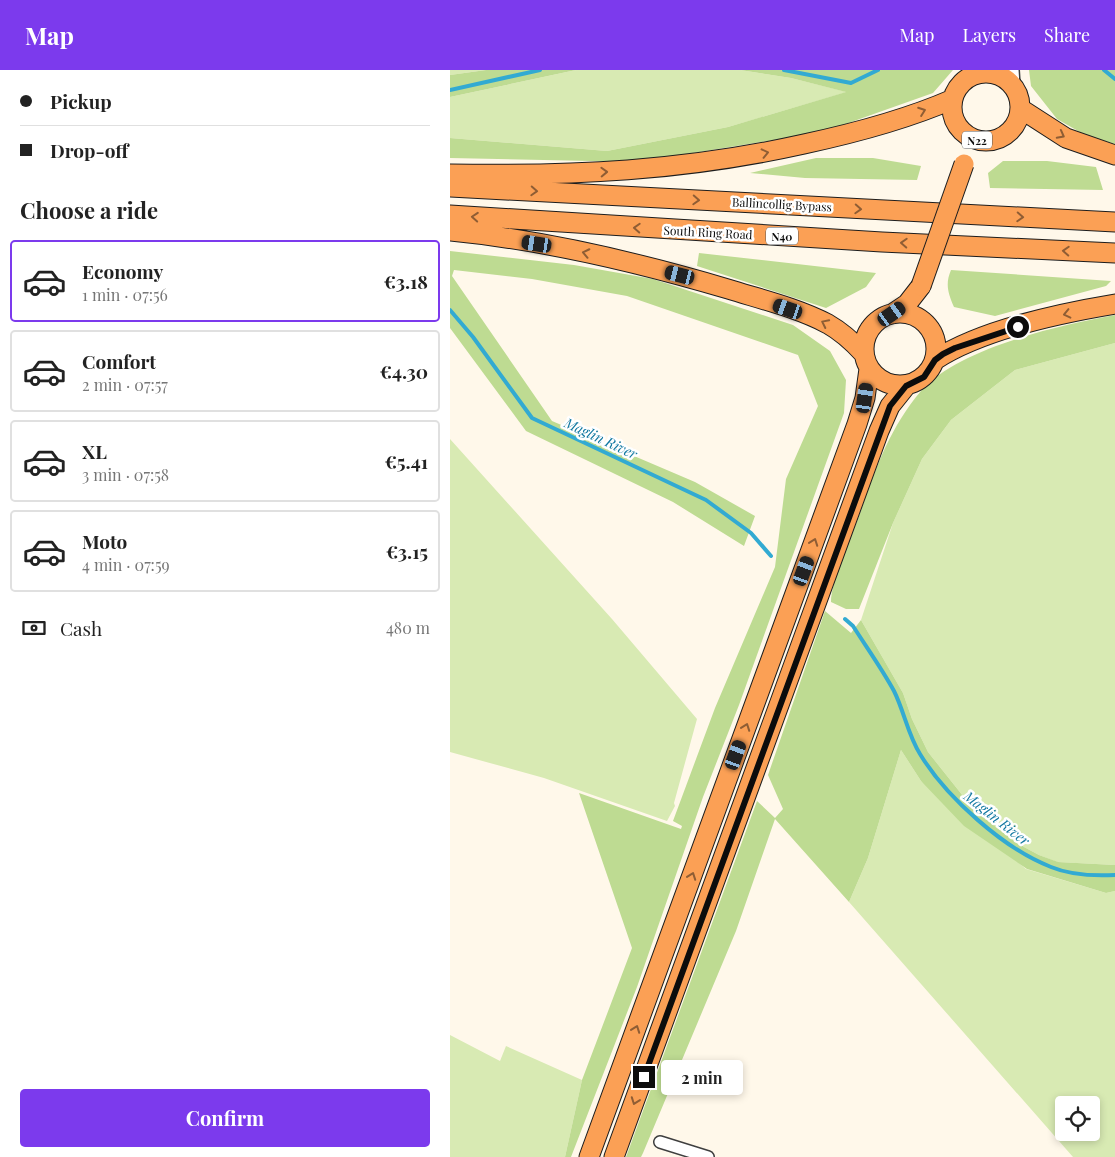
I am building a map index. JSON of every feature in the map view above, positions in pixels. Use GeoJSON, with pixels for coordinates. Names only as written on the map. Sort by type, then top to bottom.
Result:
{"type":"FeatureCollection","features":[{"type":"Feature","properties":{"kind":"highway"},"geometry":{"type":"LineString","coordinates":[[450,174],[612,172],[704,164],[750,156],[866,130],[892,122],[952,99],[957,89],[965,80],[977,72],[1011,77],[1021,109],[1066,138],[1115,155]]}},
{"type":"Feature","properties":{"kind":"highway","name":"N22"},"geometry":{"type":"LineString","coordinates":[[952,99],[953,118],[963,146],[964,164]]}},
{"type":"Feature","properties":{"kind":"highway","name":"N22"},"geometry":{"type":"LineString","coordinates":[[921,320],[919,307],[921,286],[964,164],[976,148],[987,142],[997,140],[1010,132],[1019,119],[1021,109]]}},
{"type":"Feature","properties":{"kind":"highway","name":"N22"},"geometry":{"type":"LineString","coordinates":[[957,126],[965,135],[987,142]]}},
{"type":"Feature","properties":{"kind":"highway","name":"Ballincollig Bypass"},"geometry":{"type":"LineString","coordinates":[[450,187],[1115,222]]}},
{"type":"Feature","properties":{"kind":"highway","name":"South Ring Road"},"geometry":{"type":"LineString","coordinates":[[450,215],[882,242],[1115,253]]}},
{"type":"Feature","properties":{"kind":"highway"},"geometry":{"type":"LineString","coordinates":[[450,231],[574,250],[680,275],[751,296],[826,323],[846,335],[885,383],[906,386]]}},
{"type":"Feature","properties":{"kind":"highway","name":"N22"},"geometry":{"type":"LineString","coordinates":[[590,1157],[857,424],[865,398],[865,337],[874,324],[907,304],[921,286]]}},
{"type":"Feature","properties":{"kind":"highway"},"geometry":{"type":"LineString","coordinates":[[614,1157],[879,431],[890,406],[906,386],[924,377],[935,360],[955,348],[1004,330],[1115,304]]}},
{"type":"Feature","properties":{"kind":"highway"},"geometry":{"type":"LineString","coordinates":[[892,314],[902,313],[921,320],[934,338],[935,360]]}},
{"type":"Feature","properties":{"kind":"street"},"geometry":{"type":"LineString","coordinates":[[660,1142],[708,1157]]}},
{"type":"Feature","properties":{"kind":"green space"},"geometry":{"type":"Polygon","coordinates":[[[450,70],[486,70],[450,75],[450,70]]]}},
{"type":"Feature","properties":{"kind":"green space"},"geometry":{"type":"Polygon","coordinates":[[[486,70],[576,70],[450,97],[450,75],[486,70]]]}},
{"type":"Feature","properties":{"kind":"green space"},"geometry":{"type":"Polygon","coordinates":[[[576,70],[740,70],[791,78],[847,92],[728,127],[607,151],[450,138],[450,97],[576,70]]]}},
{"type":"Feature","properties":{"kind":"green space"},"geometry":{"type":"Polygon","coordinates":[[[740,70],[953,70],[933,93],[823,132],[638,162],[450,158],[450,138],[607,151],[728,127],[846,92],[791,78],[740,70]]]}},
{"type":"Feature","properties":{"kind":"green space"},"geometry":{"type":"Polygon","coordinates":[[[1029,70],[1115,70],[1115,144],[1085,135],[1057,119],[1031,86],[1029,70]]]}},
{"type":"Feature","properties":{"kind":"green space"},"geometry":{"type":"Polygon","coordinates":[[[816,158],[873,158],[921,166],[917,180],[805,178],[750,173],[816,158]]]}},
{"type":"Feature","properties":{"kind":"green space"},"geometry":{"type":"Polygon","coordinates":[[[1003,161],[1047,161],[1096,167],[1103,190],[990,188],[988,173],[1003,161]]]}},
{"type":"Feature","properties":{"kind":"green space"},"geometry":{"type":"Polygon","coordinates":[[[450,251],[574,265],[653,279],[793,325],[830,351],[846,380],[844,413],[739,705],[703,797],[637,987],[571,1157],[565,1157],[582,1080],[632,948],[579,793],[681,829],[682,826],[673,821],[715,708],[775,567],[786,479],[818,406],[798,355],[627,296],[532,279],[454,270],[452,276],[552,421],[695,482],[755,516],[744,546],[673,502],[526,431],[450,328],[450,251]]]}},
{"type":"Feature","properties":{"kind":"green space"},"geometry":{"type":"Polygon","coordinates":[[[699,253],[876,273],[866,287],[826,308],[697,266],[699,253]]]}},
{"type":"Feature","properties":{"kind":"green space"},"geometry":{"type":"Polygon","coordinates":[[[951,270],[1111,281],[1106,286],[995,316],[954,307],[948,288],[951,270]]]}},
{"type":"Feature","properties":{"kind":"green space"},"geometry":{"type":"Polygon","coordinates":[[[1115,315],[1115,343],[1015,370],[951,420],[922,459],[893,523],[859,609],[846,609],[831,602],[838,571],[877,467],[900,420],[921,391],[938,376],[959,362],[984,351],[1039,332],[1115,315]]]}},
{"type":"Feature","properties":{"kind":"green space"},"geometry":{"type":"Polygon","coordinates":[[[1115,343],[1115,865],[1057,862],[1024,847],[967,801],[928,752],[912,719],[903,693],[861,620],[893,523],[922,459],[951,420],[1015,370],[1115,343]]]}},
{"type":"Feature","properties":{"kind":"green space"},"geometry":{"type":"Polygon","coordinates":[[[450,439],[612,619],[697,719],[674,803],[675,806],[667,821],[544,778],[450,752],[450,439]]]}},
{"type":"Feature","properties":{"kind":"green space"},"geometry":{"type":"Polygon","coordinates":[[[825,611],[851,633],[861,620],[903,693],[912,719],[928,752],[967,801],[1024,847],[1039,855],[1058,862],[1115,865],[1115,891],[1106,893],[1027,869],[964,826],[921,781],[901,750],[868,858],[849,902],[775,819],[736,931],[643,1153],[641,1157],[626,1157],[757,801],[775,818],[783,809],[768,775],[825,611]]]}},
{"type":"Feature","properties":{"kind":"green space"},"geometry":{"type":"Polygon","coordinates":[[[901,750],[921,781],[1026,869],[1106,893],[1115,891],[1115,1157],[1073,1157],[1059,1141],[1100,1141],[1100,1096],[1055,1096],[1055,1137],[849,902],[868,858],[901,750]]]}},
{"type":"Feature","properties":{"kind":"green space"},"geometry":{"type":"Polygon","coordinates":[[[450,1035],[500,1061],[506,1046],[582,1080],[565,1157],[450,1157],[450,1035]]]}},
{"type":"Feature","properties":{"kind":"waterway"},"geometry":{"type":"LineString","coordinates":[[450,90],[540,70]]}},
{"type":"Feature","properties":{"kind":"waterway"},"geometry":{"type":"LineString","coordinates":[[784,70],[851,83],[878,70]]}},
{"type":"Feature","properties":{"kind":"waterway"},"geometry":{"type":"LineString","coordinates":[[1104,70],[1115,79]]}},
{"type":"Feature","properties":{"kind":"waterway","name":"Maglin River"},"geometry":{"type":"LineString","coordinates":[[450,310],[473,337],[532,418],[706,500],[751,533],[771,556]]}},
{"type":"Feature","properties":{"kind":"waterway","name":"Maglin River"},"geometry":{"type":"LineString","coordinates":[[845,619],[853,626],[894,691],[912,739],[920,754],[960,804],[996,835],[1033,859],[1066,872],[1115,875]]}},
{"type":"Feature","properties":{"kind":"route"},"geometry":{"type":"LineString","coordinates":[[644,1077],[872,449],[890,406],[906,386],[924,377],[935,360],[943,354],[1004,330],[1018,327]]}}]}
